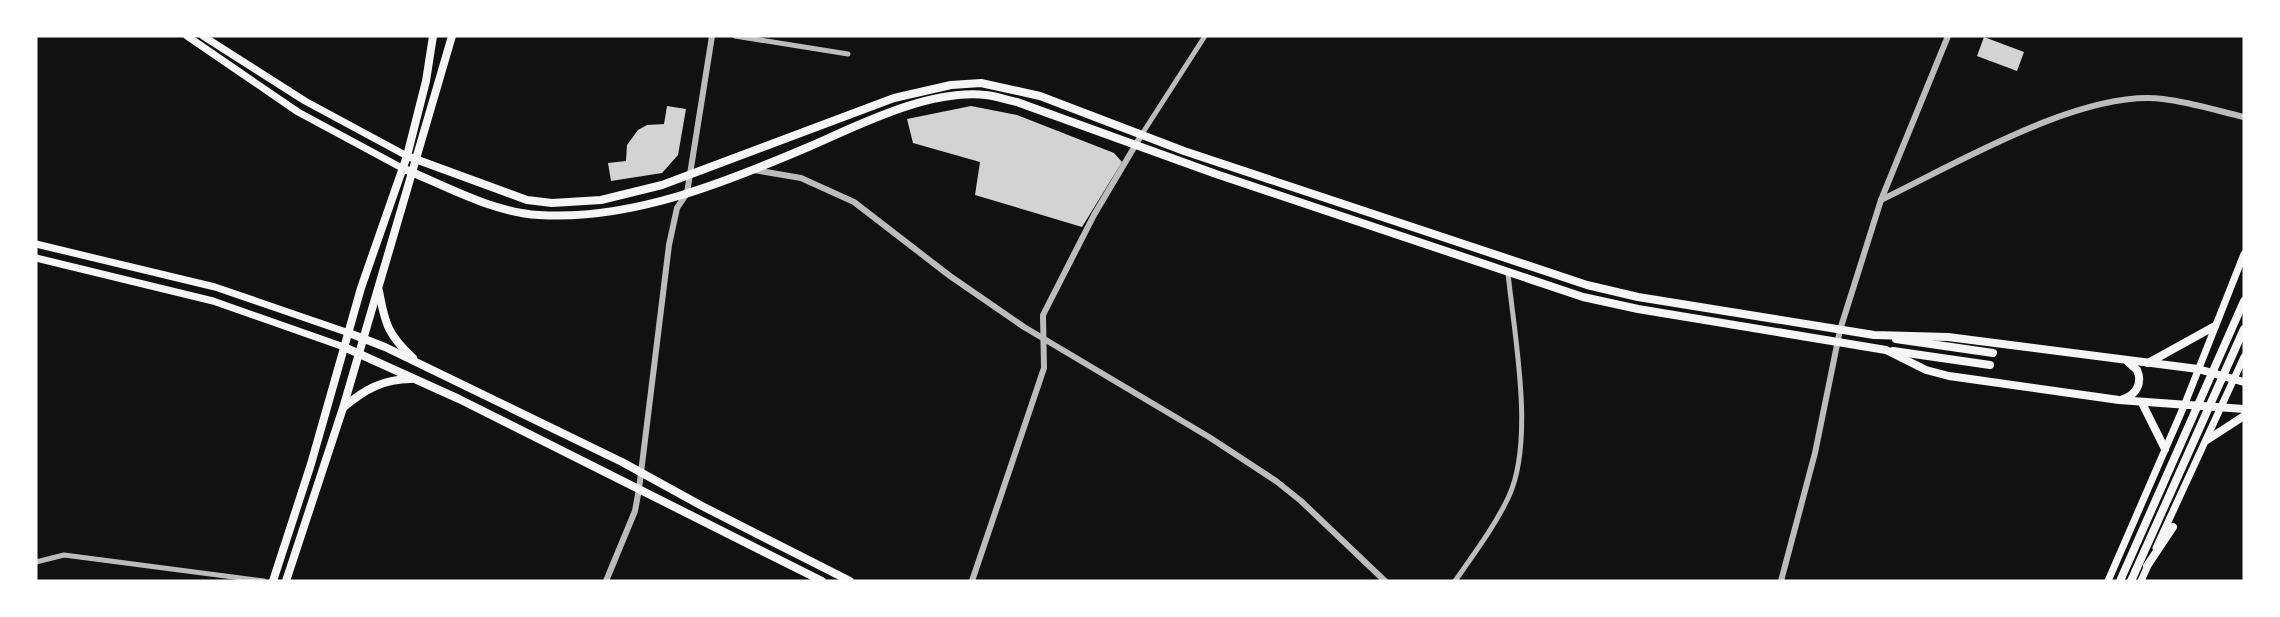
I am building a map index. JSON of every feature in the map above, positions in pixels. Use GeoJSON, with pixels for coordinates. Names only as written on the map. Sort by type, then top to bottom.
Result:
{"type":"FeatureCollection","features":[{"type":"Feature","properties":{"kind":"main road"},"geometry":{"type":"LineString","coordinates":[[187,36],[298,112],[402,168],[473,198],[536,215],[562,216],[617,211],[653,204],[748,170],[878,117],[955,96],[985,95],[1017,102],[1562,291],[1638,309],[1836,344],[1990,366]]}},
{"type":"Feature","properties":{"kind":"main road"},"geometry":{"type":"LineString","coordinates":[[203,36],[305,101],[407,156],[506,195],[552,203],[576,203],[623,196],[688,176],[894,98],[951,85],[981,83],[1009,87],[1184,151],[1587,285],[1638,297],[1993,353]]}},
{"type":"Feature","properties":{"kind":"main road"},"geometry":{"type":"LineString","coordinates":[[273,581],[311,464],[344,347],[407,156],[426,81],[433,36]]}},
{"type":"Feature","properties":{"kind":"main road"},"geometry":{"type":"LineString","coordinates":[[286,581],[343,408],[418,160],[452,36]]}},
{"type":"Feature","properties":{"kind":"main road"},"geometry":{"type":"LineString","coordinates":[[36,244],[215,287],[364,339],[642,473],[850,581]]}},
{"type":"Feature","properties":{"kind":"main road"},"geometry":{"type":"LineString","coordinates":[[2108,581],[2184,406],[2244,254]]}},
{"type":"Feature","properties":{"kind":"main road"},"geometry":{"type":"LineString","coordinates":[[36,258],[213,301],[359,353],[459,399],[822,581]]}},
{"type":"Feature","properties":{"kind":"main road"},"geometry":{"type":"LineString","coordinates":[[378,287],[385,324],[391,336],[421,365]]}},
{"type":"Feature","properties":{"kind":"main road"},"geometry":{"type":"LineString","coordinates":[[2120,581],[2244,301]]}},
{"type":"Feature","properties":{"kind":"main road"},"geometry":{"type":"LineString","coordinates":[[2148,363],[2215,326]]}},
{"type":"Feature","properties":{"kind":"main road"},"geometry":{"type":"LineString","coordinates":[[2131,581],[2244,329]]}},
{"type":"Feature","properties":{"kind":"main road"},"geometry":{"type":"LineString","coordinates":[[1874,335],[1948,337],[2198,369],[2233,381],[2244,382]]}},
{"type":"Feature","properties":{"kind":"main road"},"geometry":{"type":"LineString","coordinates":[[1886,350],[1926,370],[1949,376],[2142,403],[2244,409]]}},
{"type":"Feature","properties":{"kind":"main road"},"geometry":{"type":"LineString","coordinates":[[2141,581],[2244,357]]}},
{"type":"Feature","properties":{"kind":"main road"},"geometry":{"type":"LineString","coordinates":[[2119,359],[2134,365],[2139,374],[2139,382],[2133,395],[2119,400]]}},
{"type":"Feature","properties":{"kind":"main road"},"geometry":{"type":"LineString","coordinates":[[343,408],[375,385],[398,379],[413,379]]}},
{"type":"Feature","properties":{"kind":"main road"},"geometry":{"type":"LineString","coordinates":[[2142,403],[2165,449]]}},
{"type":"Feature","properties":{"kind":"main road"},"geometry":{"type":"LineString","coordinates":[[2207,440],[2244,416]]}},
{"type":"Feature","properties":{"kind":"main road"},"geometry":{"type":"LineString","coordinates":[[2147,566],[2173,527]]}},
{"type":"Feature","properties":{"kind":"street"},"geometry":{"type":"LineString","coordinates":[[606,581],[635,511],[642,473],[669,245],[677,208],[687,193],[712,36]]}},
{"type":"Feature","properties":{"kind":"street"},"geometry":{"type":"LineString","coordinates":[[735,36],[848,54]]}},
{"type":"Feature","properties":{"kind":"street"},"geometry":{"type":"LineString","coordinates":[[972,581],[1044,368],[1046,340],[1043,315],[1094,215],[1142,134],[1205,36]]}},
{"type":"Feature","properties":{"kind":"street"},"geometry":{"type":"LineString","coordinates":[[1781,581],[1815,453],[1840,330],[1881,200],[1948,36]]}},
{"type":"Feature","properties":{"kind":"street"},"geometry":{"type":"LineString","coordinates":[[1881,200],[2040,124],[2110,100],[2163,99],[2244,117]]}},
{"type":"Feature","properties":{"kind":"street"},"geometry":{"type":"LineString","coordinates":[[748,170],[801,178],[854,202],[950,276],[1046,340],[1099,370],[1276,481],[1301,501],[1385,581]]}},
{"type":"Feature","properties":{"kind":"street"},"geometry":{"type":"LineString","coordinates":[[1455,581],[1510,495],[1520,458],[1520,391],[1508,273]]}},
{"type":"Feature","properties":{"kind":"street"},"geometry":{"type":"LineString","coordinates":[[36,562],[64,555],[264,581]]}},
{"type":"Feature","properties":{"kind":"building"},"geometry":{"type":"Polygon","coordinates":[[[1984,37],[2024,52],[2017,71],[1977,56],[1984,37]]]}},
{"type":"Feature","properties":{"kind":"building"},"geometry":{"type":"Polygon","coordinates":[[[667,106],[686,109],[678,155],[662,173],[611,181],[608,163],[626,161],[627,145],[638,130],[647,125],[664,124],[667,106]]]}},
{"type":"Feature","properties":{"kind":"building"},"geometry":{"type":"Polygon","coordinates":[[[971,106],[1017,115],[1114,153],[1122,162],[1082,227],[975,195],[980,162],[913,143],[907,119],[971,106]]]}}]}
